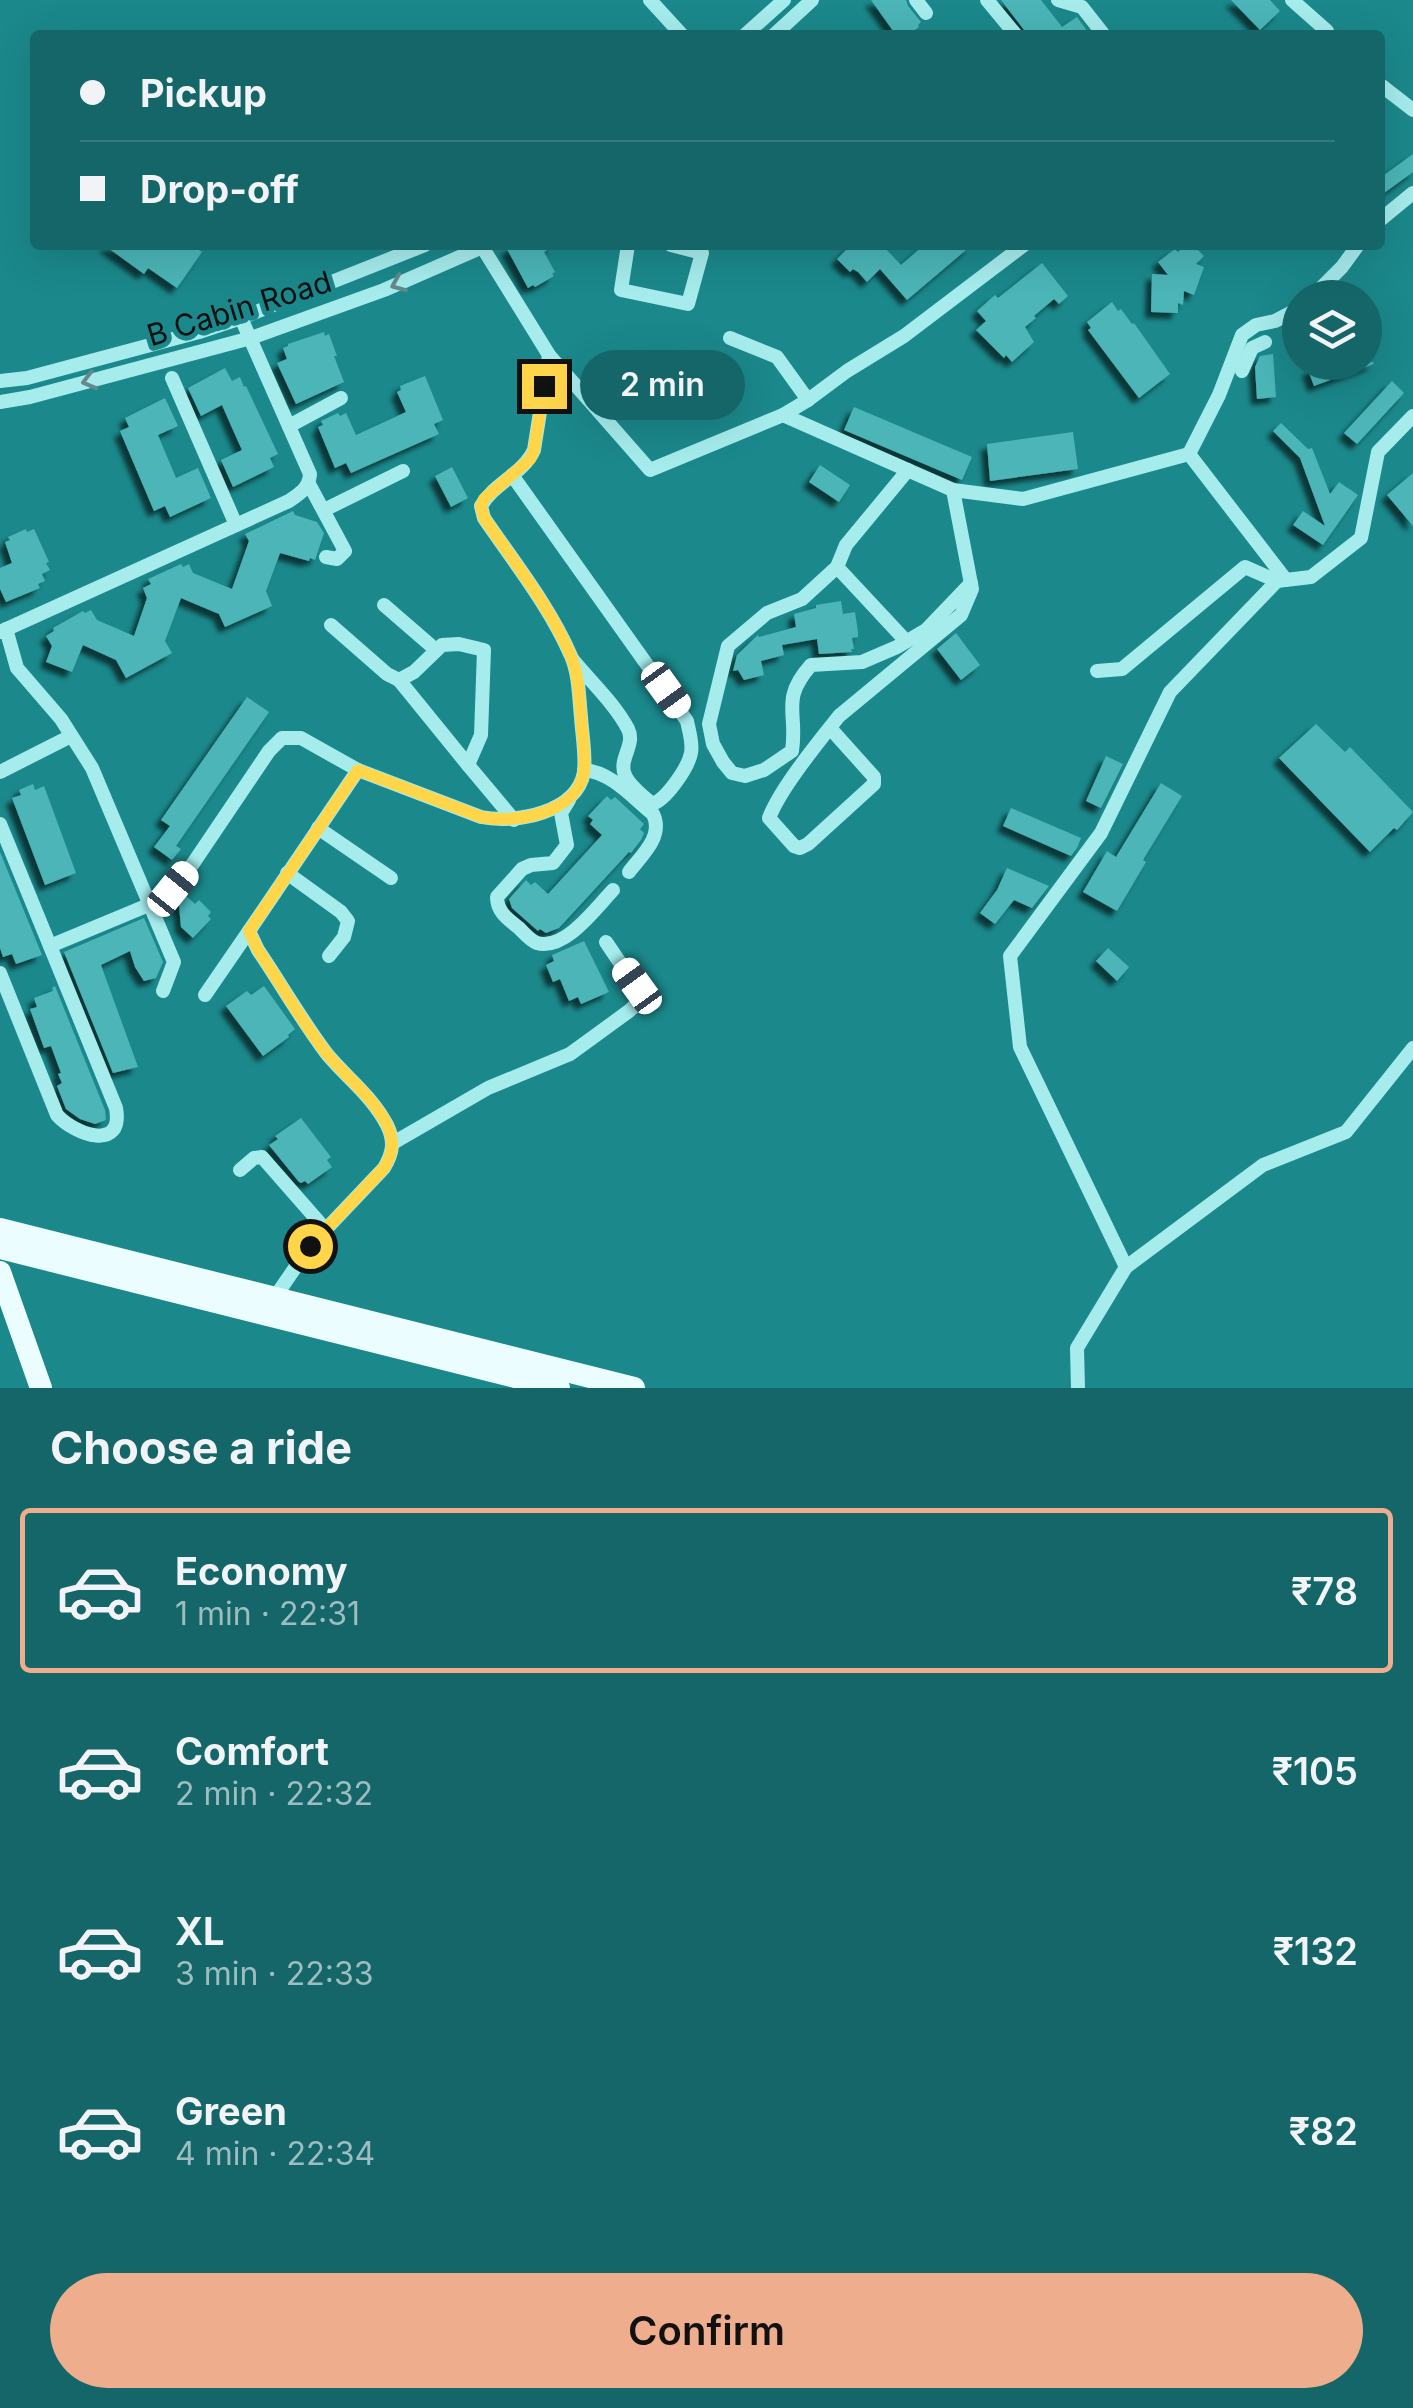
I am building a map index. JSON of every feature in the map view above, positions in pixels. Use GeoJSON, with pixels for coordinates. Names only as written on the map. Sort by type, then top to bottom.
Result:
{"type":"FeatureCollection","features":[{"type":"Feature","properties":{"kind":"main road"},"geometry":{"type":"LineString","coordinates":[[0,1229],[559,1388]]}},
{"type":"Feature","properties":{"kind":"main road"},"geometry":{"type":"LineString","coordinates":[[0,1248],[634,1388]]}},
{"type":"Feature","properties":{"kind":"main road"},"geometry":{"type":"LineString","coordinates":[[0,1272],[41,1388]]}},
{"type":"Feature","properties":{"kind":"main road"},"geometry":{"type":"LineString","coordinates":[[0,1316],[27,1388]]}},
{"type":"Feature","properties":{"kind":"street"},"geometry":{"type":"LineString","coordinates":[[650,0],[677,30]]}},
{"type":"Feature","properties":{"kind":"street"},"geometry":{"type":"LineString","coordinates":[[750,30],[784,0]]}},
{"type":"Feature","properties":{"kind":"street"},"geometry":{"type":"LineString","coordinates":[[779,30],[812,0]]}},
{"type":"Feature","properties":{"kind":"street"},"geometry":{"type":"LineString","coordinates":[[916,0],[926,13]]}},
{"type":"Feature","properties":{"kind":"street"},"geometry":{"type":"LineString","coordinates":[[987,0],[1012,30]]}},
{"type":"Feature","properties":{"kind":"street"},"geometry":{"type":"LineString","coordinates":[[1058,0],[1082,7],[1100,30]]}},
{"type":"Feature","properties":{"kind":"street"},"geometry":{"type":"LineString","coordinates":[[1292,0],[1326,30]]}},
{"type":"Feature","properties":{"kind":"street"},"geometry":{"type":"LineString","coordinates":[[1385,88],[1413,110]]}},
{"type":"Feature","properties":{"kind":"street"},"geometry":{"type":"LineString","coordinates":[[1385,214],[1413,193]]}},
{"type":"Feature","properties":{"kind":"street"},"geometry":{"type":"LineString","coordinates":[[0,381],[27,378],[199,332],[412,250]]}},
{"type":"Feature","properties":{"kind":"street","name":"B Cabin Road"},"geometry":{"type":"LineString","coordinates":[[0,402],[250,338],[384,290],[475,250]]}},
{"type":"Feature","properties":{"kind":"street"},"geometry":{"type":"LineString","coordinates":[[486,250],[549,355],[650,470],[784,415],[904,336],[1017,250]]}},
{"type":"Feature","properties":{"kind":"street"},"geometry":{"type":"LineString","coordinates":[[627,250],[621,290],[688,304],[702,253],[690,250]]}},
{"type":"Feature","properties":{"kind":"street"},"geometry":{"type":"LineString","coordinates":[[1329,280],[1354,250]]}},
{"type":"Feature","properties":{"kind":"street"},"geometry":{"type":"LineString","coordinates":[[163,991],[174,962],[92,768],[60,719],[17,668],[3,631],[289,500],[309,484],[310,474],[242,318]]}},
{"type":"Feature","properties":{"kind":"street"},"geometry":{"type":"LineString","coordinates":[[1251,385],[1238,364],[1242,334],[1256,325],[1282,318]]}},
{"type":"Feature","properties":{"kind":"street"},"geometry":{"type":"LineString","coordinates":[[730,338],[777,357],[808,400]]}},
{"type":"Feature","properties":{"kind":"street"},"geometry":{"type":"LineString","coordinates":[[784,415],[954,490],[1023,499],[1189,454],[1238,364],[1252,348],[1265,342]]}},
{"type":"Feature","properties":{"kind":"street"},"geometry":{"type":"LineString","coordinates":[[512,475],[688,721],[692,752],[662,801],[652,804],[625,776],[623,762],[630,734],[573,660],[551,618],[484,518],[484,499],[530,459],[534,450],[549,355]]}},
{"type":"Feature","properties":{"kind":"street"},"geometry":{"type":"LineString","coordinates":[[27,378],[30,397]]}},
{"type":"Feature","properties":{"kind":"street"},"geometry":{"type":"LineString","coordinates":[[172,378],[236,524]]}},
{"type":"Feature","properties":{"kind":"street"},"geometry":{"type":"LineString","coordinates":[[290,426],[341,398]]}},
{"type":"Feature","properties":{"kind":"street"},"geometry":{"type":"LineString","coordinates":[[1097,670],[1122,669],[1244,566],[1282,580],[1311,577],[1361,538],[1378,452],[1413,416]]}},
{"type":"Feature","properties":{"kind":"street"},"geometry":{"type":"LineString","coordinates":[[1189,454],[1282,580]]}},
{"type":"Feature","properties":{"kind":"street"},"geometry":{"type":"LineString","coordinates":[[324,510],[403,470]]}},
{"type":"Feature","properties":{"kind":"street"},"geometry":{"type":"LineString","coordinates":[[908,470],[846,544],[837,567],[802,599],[767,613],[728,646],[709,724],[713,744],[723,762],[732,773],[745,776],[764,770],[792,751],[792,696],[811,664],[862,662],[906,641],[926,630],[971,583]]}},
{"type":"Feature","properties":{"kind":"street"},"geometry":{"type":"LineString","coordinates":[[309,484],[345,551],[336,559],[326,557]]}},
{"type":"Feature","properties":{"kind":"street"},"geometry":{"type":"LineString","coordinates":[[830,728],[874,777],[874,784],[800,848],[769,818],[804,762],[839,716],[961,614],[968,602],[972,589],[954,490]]}},
{"type":"Feature","properties":{"kind":"street"},"geometry":{"type":"LineString","coordinates":[[837,567],[906,641]]}},
{"type":"Feature","properties":{"kind":"street"},"geometry":{"type":"LineString","coordinates":[[1126,1267],[1020,1047],[1010,956],[1101,833],[1170,692],[1282,580]]}},
{"type":"Feature","properties":{"kind":"street"},"geometry":{"type":"LineString","coordinates":[[384,604],[436,650]]}},
{"type":"Feature","properties":{"kind":"street"},"geometry":{"type":"LineString","coordinates":[[331,625],[398,680],[514,820]]}},
{"type":"Feature","properties":{"kind":"street"},"geometry":{"type":"LineString","coordinates":[[398,680],[414,672],[442,645],[459,644],[484,650],[481,736],[468,765]]}},
{"type":"Feature","properties":{"kind":"street"},"geometry":{"type":"LineString","coordinates":[[573,660],[584,770],[578,789],[561,813],[568,845],[553,863],[522,869],[497,897],[497,905],[534,942],[549,944],[568,936],[613,890]]}},
{"type":"Feature","properties":{"kind":"street"},"geometry":{"type":"LineString","coordinates":[[0,772],[72,736]]}},
{"type":"Feature","properties":{"kind":"street"},"geometry":{"type":"LineString","coordinates":[[173,889],[268,751],[282,738],[301,738],[358,770],[481,817],[514,820],[570,800]]}},
{"type":"Feature","properties":{"kind":"street"},"geometry":{"type":"LineString","coordinates":[[205,995],[358,770]]}},
{"type":"Feature","properties":{"kind":"street"},"geometry":{"type":"LineString","coordinates":[[584,770],[597,771],[609,778],[653,814],[654,840],[630,872]]}},
{"type":"Feature","properties":{"kind":"street"},"geometry":{"type":"LineString","coordinates":[[0,824],[116,1108],[116,1127],[108,1133],[98,1136],[80,1132],[58,1115],[0,973]]}},
{"type":"Feature","properties":{"kind":"street"},"geometry":{"type":"LineString","coordinates":[[318,828],[391,878]]}},
{"type":"Feature","properties":{"kind":"street"},"geometry":{"type":"LineString","coordinates":[[286,873],[342,912],[348,921],[344,936],[329,956]]}},
{"type":"Feature","properties":{"kind":"street"},"geometry":{"type":"LineString","coordinates":[[50,946],[152,904]]}},
{"type":"Feature","properties":{"kind":"street"},"geometry":{"type":"LineString","coordinates":[[249,931],[328,1055],[368,1097],[388,1126],[393,1143],[392,1155],[384,1168],[310,1246],[270,1306]]}},
{"type":"Feature","properties":{"kind":"street"},"geometry":{"type":"LineString","coordinates":[[393,1143],[488,1088],[570,1054],[639,1002],[637,986],[606,942]]}},
{"type":"Feature","properties":{"kind":"street"},"geometry":{"type":"LineString","coordinates":[[1078,1388],[1077,1348],[1126,1267],[1263,1165],[1346,1132],[1413,1048]]}},
{"type":"Feature","properties":{"kind":"street"},"geometry":{"type":"LineString","coordinates":[[240,1170],[262,1156],[326,1230]]}},
{"type":"Feature","properties":{"kind":"building"},"geometry":{"type":"Polygon","coordinates":[[[871,0],[906,0],[921,22],[915,30],[892,30],[871,0]]]}},
{"type":"Feature","properties":{"kind":"building"},"geometry":{"type":"Polygon","coordinates":[[[1001,0],[1041,0],[1062,27],[1077,17],[1086,30],[1024,30],[1001,0]]]}},
{"type":"Feature","properties":{"kind":"building"},"geometry":{"type":"Polygon","coordinates":[[[1231,0],[1270,0],[1280,11],[1260,30],[1231,0]]]}},
{"type":"Feature","properties":{"kind":"building"},"geometry":{"type":"Polygon","coordinates":[[[1413,154],[1413,172],[1385,192],[1385,174],[1413,154]]]}},
{"type":"Feature","properties":{"kind":"building"},"geometry":{"type":"Polygon","coordinates":[[[111,250],[202,252],[177,288],[148,268],[144,274],[111,250]]]}},
{"type":"Feature","properties":{"kind":"building"},"geometry":{"type":"Polygon","coordinates":[[[508,250],[547,250],[544,252],[554,276],[528,288],[508,250]]]}},
{"type":"Feature","properties":{"kind":"building"},"geometry":{"type":"Polygon","coordinates":[[[846,250],[887,250],[901,265],[918,250],[966,250],[907,300],[880,269],[867,282],[837,259],[846,250]]]}},
{"type":"Feature","properties":{"kind":"building"},"geometry":{"type":"Polygon","coordinates":[[[1174,250],[1198,250],[1204,256],[1196,264],[1204,267],[1194,295],[1184,291],[1178,313],[1151,312],[1152,274],[1168,275],[1158,262],[1174,250]]]}},
{"type":"Feature","properties":{"kind":"building"},"geometry":{"type":"Polygon","coordinates":[[[1042,263],[1068,296],[1059,304],[1054,299],[1034,316],[1025,327],[1034,342],[1012,362],[976,330],[986,321],[977,311],[1042,263]]]}},
{"type":"Feature","properties":{"kind":"building"},"geometry":{"type":"Polygon","coordinates":[[[1112,302],[1134,323],[1170,374],[1139,398],[1088,330],[1091,328],[1087,322],[1112,302]]]}},
{"type":"Feature","properties":{"kind":"building"},"geometry":{"type":"Polygon","coordinates":[[[324,332],[325,336],[329,334],[344,382],[296,404],[277,363],[287,359],[283,348],[288,344],[324,332]]]}},
{"type":"Feature","properties":{"kind":"building"},"geometry":{"type":"Polygon","coordinates":[[[1273,354],[1276,397],[1257,399],[1255,367],[1260,356],[1273,354]]]}},
{"type":"Feature","properties":{"kind":"building"},"geometry":{"type":"Polygon","coordinates":[[[225,368],[232,381],[240,377],[246,386],[278,454],[270,458],[274,467],[233,487],[221,460],[242,450],[222,405],[201,416],[188,388],[225,368]]]}},
{"type":"Feature","properties":{"kind":"building"},"geometry":{"type":"Polygon","coordinates":[[[425,376],[443,420],[434,424],[439,434],[351,473],[346,463],[335,468],[318,427],[323,425],[321,421],[346,413],[356,435],[406,412],[397,392],[400,386],[425,376]]]}},
{"type":"Feature","properties":{"kind":"building"},"geometry":{"type":"Polygon","coordinates":[[[1392,381],[1404,393],[1357,444],[1344,433],[1392,381]]]}},
{"type":"Feature","properties":{"kind":"building"},"geometry":{"type":"Polygon","coordinates":[[[165,398],[178,426],[158,435],[176,478],[198,468],[211,498],[170,517],[165,506],[154,511],[120,431],[129,427],[125,418],[165,398]]]}},
{"type":"Feature","properties":{"kind":"building"},"geometry":{"type":"Polygon","coordinates":[[[854,407],[972,457],[962,480],[844,430],[854,407]]]}},
{"type":"Feature","properties":{"kind":"building"},"geometry":{"type":"Polygon","coordinates":[[[1281,423],[1308,449],[1312,448],[1330,494],[1339,482],[1358,495],[1323,545],[1293,525],[1303,511],[1325,526],[1300,458],[1273,431],[1281,423]]]}},
{"type":"Feature","properties":{"kind":"building"},"geometry":{"type":"Polygon","coordinates":[[[1073,432],[1078,469],[990,481],[987,444],[1073,432]]]}},
{"type":"Feature","properties":{"kind":"building"},"geometry":{"type":"Polygon","coordinates":[[[820,465],[850,485],[839,502],[809,482],[820,465]]]}},
{"type":"Feature","properties":{"kind":"building"},"geometry":{"type":"Polygon","coordinates":[[[452,467],[468,498],[451,507],[435,476],[452,467]]]}},
{"type":"Feature","properties":{"kind":"building"},"geometry":{"type":"Polygon","coordinates":[[[1413,473],[1413,526],[1387,495],[1413,473]]]}},
{"type":"Feature","properties":{"kind":"building"},"geometry":{"type":"Polygon","coordinates":[[[293,511],[317,522],[324,533],[315,560],[280,553],[266,591],[272,606],[225,627],[219,614],[181,598],[165,641],[172,653],[126,678],[116,660],[83,645],[72,672],[46,662],[52,646],[46,636],[83,611],[91,610],[97,620],[134,636],[147,598],[143,588],[151,584],[148,579],[181,564],[189,564],[193,573],[232,589],[249,541],[245,534],[293,511]]]}},
{"type":"Feature","properties":{"kind":"building"},"geometry":{"type":"Polygon","coordinates":[[[26,529],[34,529],[50,570],[42,574],[45,581],[38,584],[40,588],[6,602],[0,589],[0,568],[12,563],[5,542],[26,529]]]}},
{"type":"Feature","properties":{"kind":"building"},"geometry":{"type":"Polygon","coordinates":[[[841,601],[843,614],[855,612],[858,637],[852,638],[852,652],[819,654],[817,639],[782,645],[784,655],[761,661],[764,675],[744,680],[738,670],[733,671],[737,655],[758,635],[796,627],[794,614],[841,601]]]}},
{"type":"Feature","properties":{"kind":"building"},"geometry":{"type":"Polygon","coordinates":[[[956,633],[980,665],[961,680],[937,649],[956,633]]]}},
{"type":"Feature","properties":{"kind":"building"},"geometry":{"type":"Polygon","coordinates":[[[247,697],[269,712],[176,846],[181,849],[172,860],[154,847],[170,826],[161,820],[247,697]]]}},
{"type":"Feature","properties":{"kind":"building"},"geometry":{"type":"Polygon","coordinates":[[[1316,724],[1345,752],[1350,747],[1413,812],[1370,852],[1279,758],[1316,724]]]}},
{"type":"Feature","properties":{"kind":"building"},"geometry":{"type":"Polygon","coordinates":[[[1106,756],[1123,764],[1101,808],[1086,801],[1106,756]]]}},
{"type":"Feature","properties":{"kind":"building"},"geometry":{"type":"Polygon","coordinates":[[[1161,783],[1182,796],[1117,911],[1083,892],[1107,851],[1116,857],[1161,783]]]}},
{"type":"Feature","properties":{"kind":"building"},"geometry":{"type":"Polygon","coordinates":[[[33,784],[35,790],[44,786],[76,873],[45,885],[12,798],[33,784]]]}},
{"type":"Feature","properties":{"kind":"building"},"geometry":{"type":"Polygon","coordinates":[[[607,796],[611,800],[615,797],[644,824],[640,829],[644,833],[641,840],[559,928],[546,933],[538,931],[512,908],[509,899],[526,880],[531,885],[535,882],[548,894],[602,835],[590,824],[593,820],[588,816],[607,796]]]}},
{"type":"Feature","properties":{"kind":"building"},"geometry":{"type":"Polygon","coordinates":[[[1011,808],[1081,838],[1077,848],[1071,856],[1003,826],[1011,808]]]}},
{"type":"Feature","properties":{"kind":"building"},"geometry":{"type":"Polygon","coordinates":[[[0,852],[42,955],[16,964],[12,954],[3,957],[0,948],[0,852]]]}},
{"type":"Feature","properties":{"kind":"building"},"geometry":{"type":"Polygon","coordinates":[[[1007,868],[1049,886],[1032,908],[1014,900],[995,924],[980,913],[1007,868]]]}},
{"type":"Feature","properties":{"kind":"building"},"geometry":{"type":"Polygon","coordinates":[[[183,893],[195,904],[199,900],[211,912],[211,919],[193,938],[181,927],[179,906],[172,900],[183,893]]]}},
{"type":"Feature","properties":{"kind":"building"},"geometry":{"type":"Polygon","coordinates":[[[144,918],[163,962],[156,978],[144,981],[130,951],[101,965],[138,1067],[113,1073],[64,952],[144,918]]]}},
{"type":"Feature","properties":{"kind":"building"},"geometry":{"type":"Polygon","coordinates":[[[584,941],[609,992],[581,1004],[578,997],[569,1001],[560,979],[553,982],[546,965],[554,961],[552,955],[584,941]]]}},
{"type":"Feature","properties":{"kind":"building"},"geometry":{"type":"Polygon","coordinates":[[[1108,948],[1129,967],[1117,981],[1096,961],[1108,948]]]}},
{"type":"Feature","properties":{"kind":"building"},"geometry":{"type":"Polygon","coordinates":[[[55,986],[105,1110],[106,1120],[95,1124],[66,1109],[57,1086],[62,1083],[58,1074],[61,1073],[51,1046],[44,1048],[30,1009],[37,1007],[34,998],[53,991],[55,986]]]}},
{"type":"Feature","properties":{"kind":"building"},"geometry":{"type":"Polygon","coordinates":[[[264,986],[295,1029],[263,1056],[226,1006],[247,991],[251,995],[264,986]]]}},
{"type":"Feature","properties":{"kind":"building"},"geometry":{"type":"Polygon","coordinates":[[[301,1118],[331,1157],[327,1160],[332,1167],[308,1184],[299,1182],[269,1145],[278,1139],[275,1136],[301,1118]]]}},
{"type":"Feature","properties":{"kind":"route"},"geometry":{"type":"LineString","coordinates":[[310,1246],[384,1168],[392,1155],[393,1143],[388,1126],[368,1097],[328,1055],[249,931],[358,770],[498,820],[514,820],[551,808],[570,800],[578,789],[584,770],[573,660],[551,618],[484,518],[481,506],[530,459],[544,386]]}}]}
